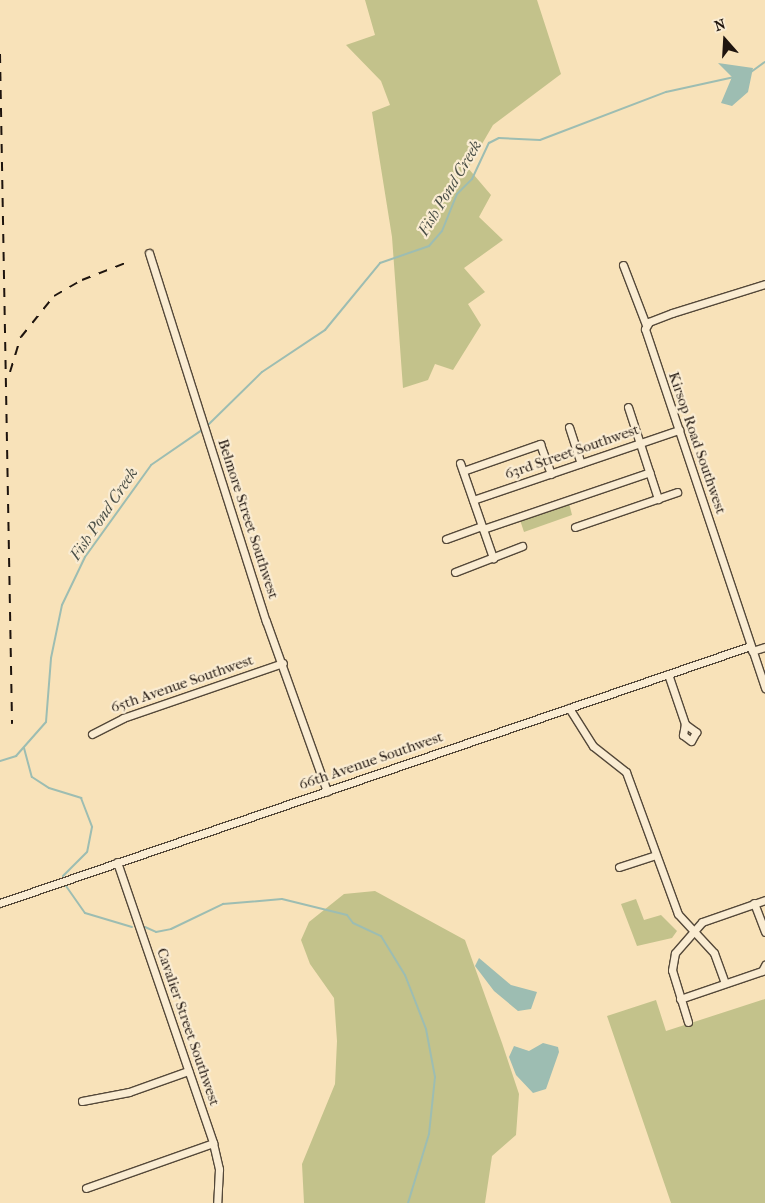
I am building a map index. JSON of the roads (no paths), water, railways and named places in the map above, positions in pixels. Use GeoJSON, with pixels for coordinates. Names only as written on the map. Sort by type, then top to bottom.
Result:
{"type":"FeatureCollection","features":[{"type":"Feature","properties":{"kind":"street","name":"Belmore Street Southwest"},"geometry":{"type":"LineString","coordinates":[[149,253],[283,663],[327,791]]}},
{"type":"Feature","properties":{"kind":"street","name":"Kirsop Road Southwest"},"geometry":{"type":"LineString","coordinates":[[623,265],[646,325],[765,688]]}},
{"type":"Feature","properties":{"kind":"street"},"geometry":{"type":"LineString","coordinates":[[646,325],[765,284]]}},
{"type":"Feature","properties":{"kind":"street"},"geometry":{"type":"LineString","coordinates":[[628,408],[658,499]]}},
{"type":"Feature","properties":{"kind":"street"},"geometry":{"type":"LineString","coordinates":[[569,427],[581,463]]}},
{"type":"Feature","properties":{"kind":"street","name":"63rd Street Southwest"},"geometry":{"type":"LineString","coordinates":[[473,500],[679,430]]}},
{"type":"Feature","properties":{"kind":"street"},"geometry":{"type":"LineString","coordinates":[[493,558],[461,467],[540,444],[551,474]]}},
{"type":"Feature","properties":{"kind":"street"},"geometry":{"type":"LineString","coordinates":[[446,539],[650,472]]}},
{"type":"Feature","properties":{"kind":"street"},"geometry":{"type":"LineString","coordinates":[[575,527],[677,492]]}},
{"type":"Feature","properties":{"kind":"street"},"geometry":{"type":"LineString","coordinates":[[455,572],[522,546]]}},
{"type":"Feature","properties":{"kind":"street","name":"66th Avenue Southwest"},"geometry":{"type":"LineString","coordinates":[[0,903],[668,674],[751,649],[765,647]]}},
{"type":"Feature","properties":{"kind":"street","name":"65th Avenue Southwest"},"geometry":{"type":"LineString","coordinates":[[92,734],[123,718],[283,663]]}},
{"type":"Feature","properties":{"kind":"street"},"geometry":{"type":"LineString","coordinates":[[668,674],[685,724]]}},
{"type":"Feature","properties":{"kind":"street"},"geometry":{"type":"LineString","coordinates":[[569,708],[593,746],[626,772],[678,914],[714,953],[725,983]]}},
{"type":"Feature","properties":{"kind":"street"},"geometry":{"type":"LineString","coordinates":[[619,867],[655,855]]}},
{"type":"Feature","properties":{"kind":"street","name":"Cavalier Street Southwest"},"geometry":{"type":"LineString","coordinates":[[116,862],[213,1143],[219,1169],[217,1203]]}},
{"type":"Feature","properties":{"kind":"street"},"geometry":{"type":"LineString","coordinates":[[688,1022],[672,970],[675,952],[691,930],[765,900]]}},
{"type":"Feature","properties":{"kind":"street"},"geometry":{"type":"LineString","coordinates":[[754,903],[765,932]]}},
{"type":"Feature","properties":{"kind":"street"},"geometry":{"type":"LineString","coordinates":[[680,999],[762,971],[765,965]]}},
{"type":"Feature","properties":{"kind":"street"},"geometry":{"type":"LineString","coordinates":[[82,1101],[129,1092],[188,1071]]}},
{"type":"Feature","properties":{"kind":"street"},"geometry":{"type":"LineString","coordinates":[[86,1188],[213,1143]]}},
{"type":"Feature","properties":{"kind":"water"},"geometry":{"type":"Polygon","coordinates":[[[718,63],[753,68],[748,92],[732,106],[721,103],[732,77],[718,63]]]}},
{"type":"Feature","properties":{"kind":"water"},"geometry":{"type":"Polygon","coordinates":[[[479,958],[511,985],[537,992],[531,1009],[518,1011],[494,991],[475,966],[479,958]]]}},
{"type":"Feature","properties":{"kind":"water"},"geometry":{"type":"Polygon","coordinates":[[[543,1043],[558,1047],[559,1052],[546,1089],[533,1093],[516,1075],[509,1057],[514,1046],[529,1051],[543,1043]]]}},
{"type":"Feature","properties":{"kind":"waterway","name":"Fish Pond Creek"},"geometry":{"type":"LineString","coordinates":[[751,72],[765,62]]}},
{"type":"Feature","properties":{"kind":"waterway","name":"Fish Pond Creek"},"geometry":{"type":"LineString","coordinates":[[209,424],[262,372],[325,330],[380,263],[429,246],[442,231],[457,194],[472,179],[489,143],[499,138],[540,140],[666,92],[734,77]]}},
{"type":"Feature","properties":{"kind":"waterway","name":"Fish Pond Creek"},"geometry":{"type":"LineString","coordinates":[[0,761],[16,756],[46,722],[51,658],[62,605],[85,557],[151,465],[202,430]]}},
{"type":"Feature","properties":{"kind":"waterway"},"geometry":{"type":"LineString","coordinates":[[24,748],[32,777],[49,788],[81,798],[92,827],[87,852],[63,876]]}},
{"type":"Feature","properties":{"kind":"waterway"},"geometry":{"type":"LineString","coordinates":[[66,886],[85,913],[132,927]]}},
{"type":"Feature","properties":{"kind":"waterway"},"geometry":{"type":"LineString","coordinates":[[145,927],[156,932],[171,929],[223,904],[282,899],[347,915],[353,923],[381,936],[405,975],[426,1029],[435,1077],[429,1134],[408,1203]]}},
{"type":"Feature","properties":{"kind":"railway"},"geometry":{"type":"LineString","coordinates":[[0,54],[12,724]]}},
{"type":"Feature","properties":{"kind":"railway"},"geometry":{"type":"LineString","coordinates":[[10,372],[21,337],[54,296],[82,280],[128,262]]}}]}
